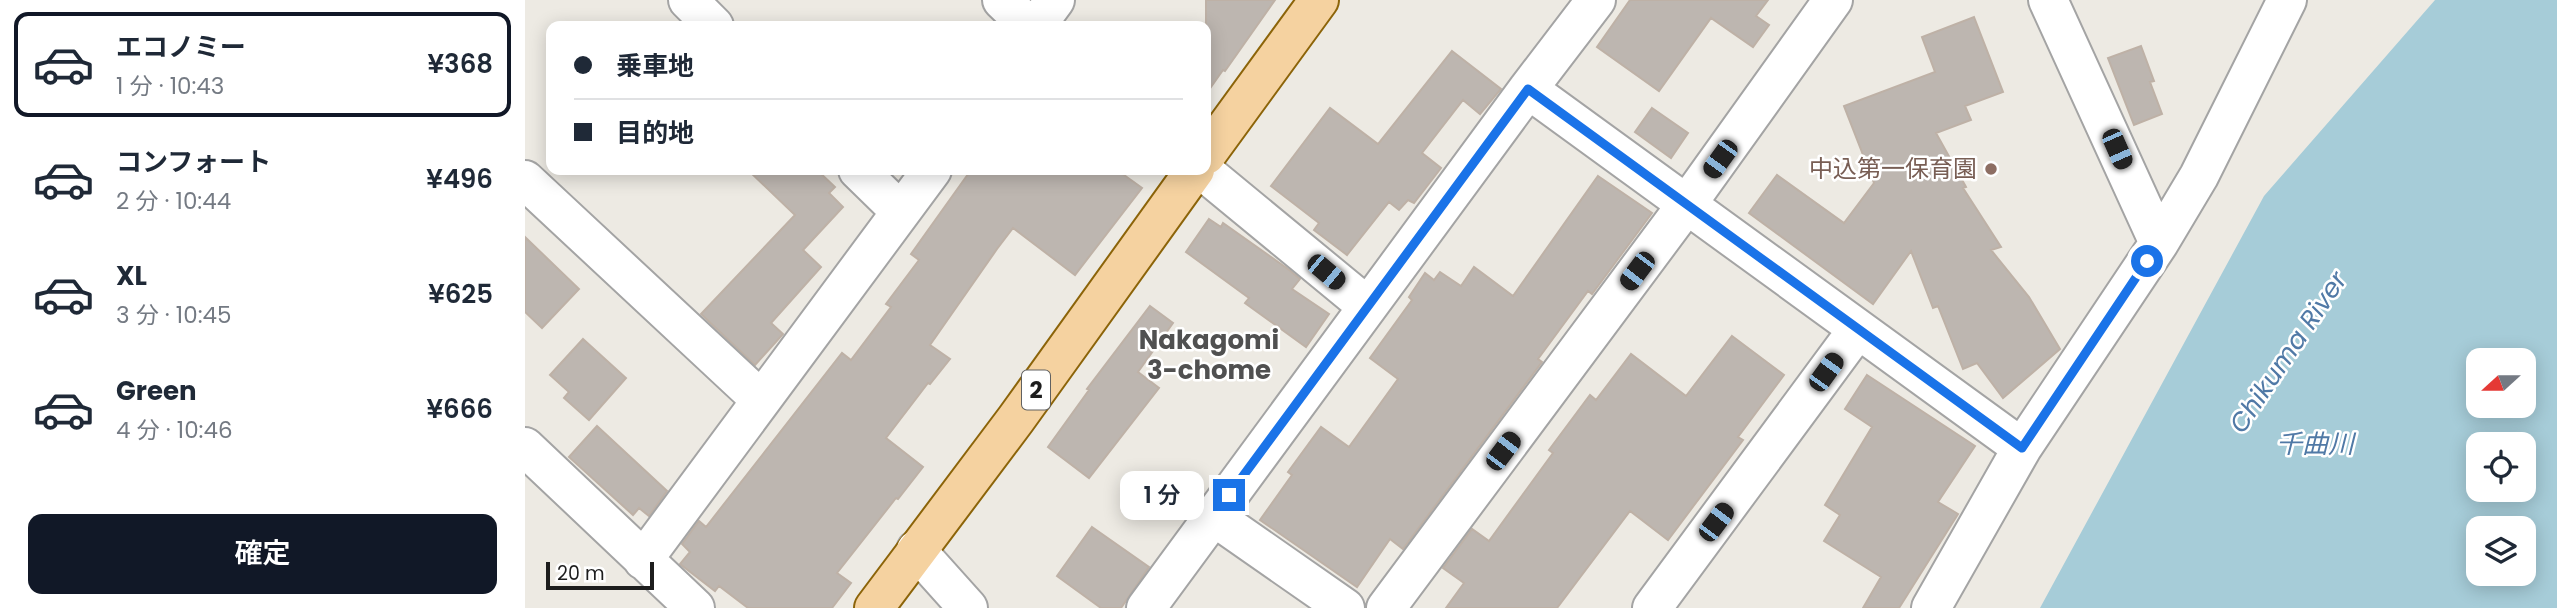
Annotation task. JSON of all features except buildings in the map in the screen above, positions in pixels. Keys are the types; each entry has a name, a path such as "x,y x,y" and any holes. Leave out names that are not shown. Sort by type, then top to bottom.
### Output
{"main road":[{"path":"1211,148 1319,0"},
{"name":"2","path":"874,608 1016,419 1191,175"}],"street":[{"path":"688,0 709,21"},
{"path":"1002,0 1024,21"},
{"path":"1039,21 1055,0"},
{"path":"1146,608 1596,0"},
{"path":"1386,608 1687,204 1833,0"},
{"path":"2048,0 2159,243"},
{"path":"1931,608 2022,448 2159,243 2199,176 2287,0"},
{"path":"1528,89 2022,448"},
{"path":"863,175 901,212"},
{"path":"643,560 928,175"},
{"path":"1208,175 1367,306"},
{"path":"525,182 761,400"},
{"path":"1652,608 1858,329"},
{"path":"525,447 695,608"},
{"path":"1213,516 1345,608"},
{"path":"916,550 968,608"}],"water":[{"name":"千曲川","path":"2435,0 2557,0 2557,608 2040,608 2264,196"}],"place":[{"name":"中込第一保育園","path":"1991,169"}],"district":[{"name":"Nakagomi 3-chome","path":"1209,355"}],"route":[{"path":"1229,495 1528,89 2022,448 2147,261"}],"water label":[{"name":"Chikuma River","path":"2288,352"}]}
